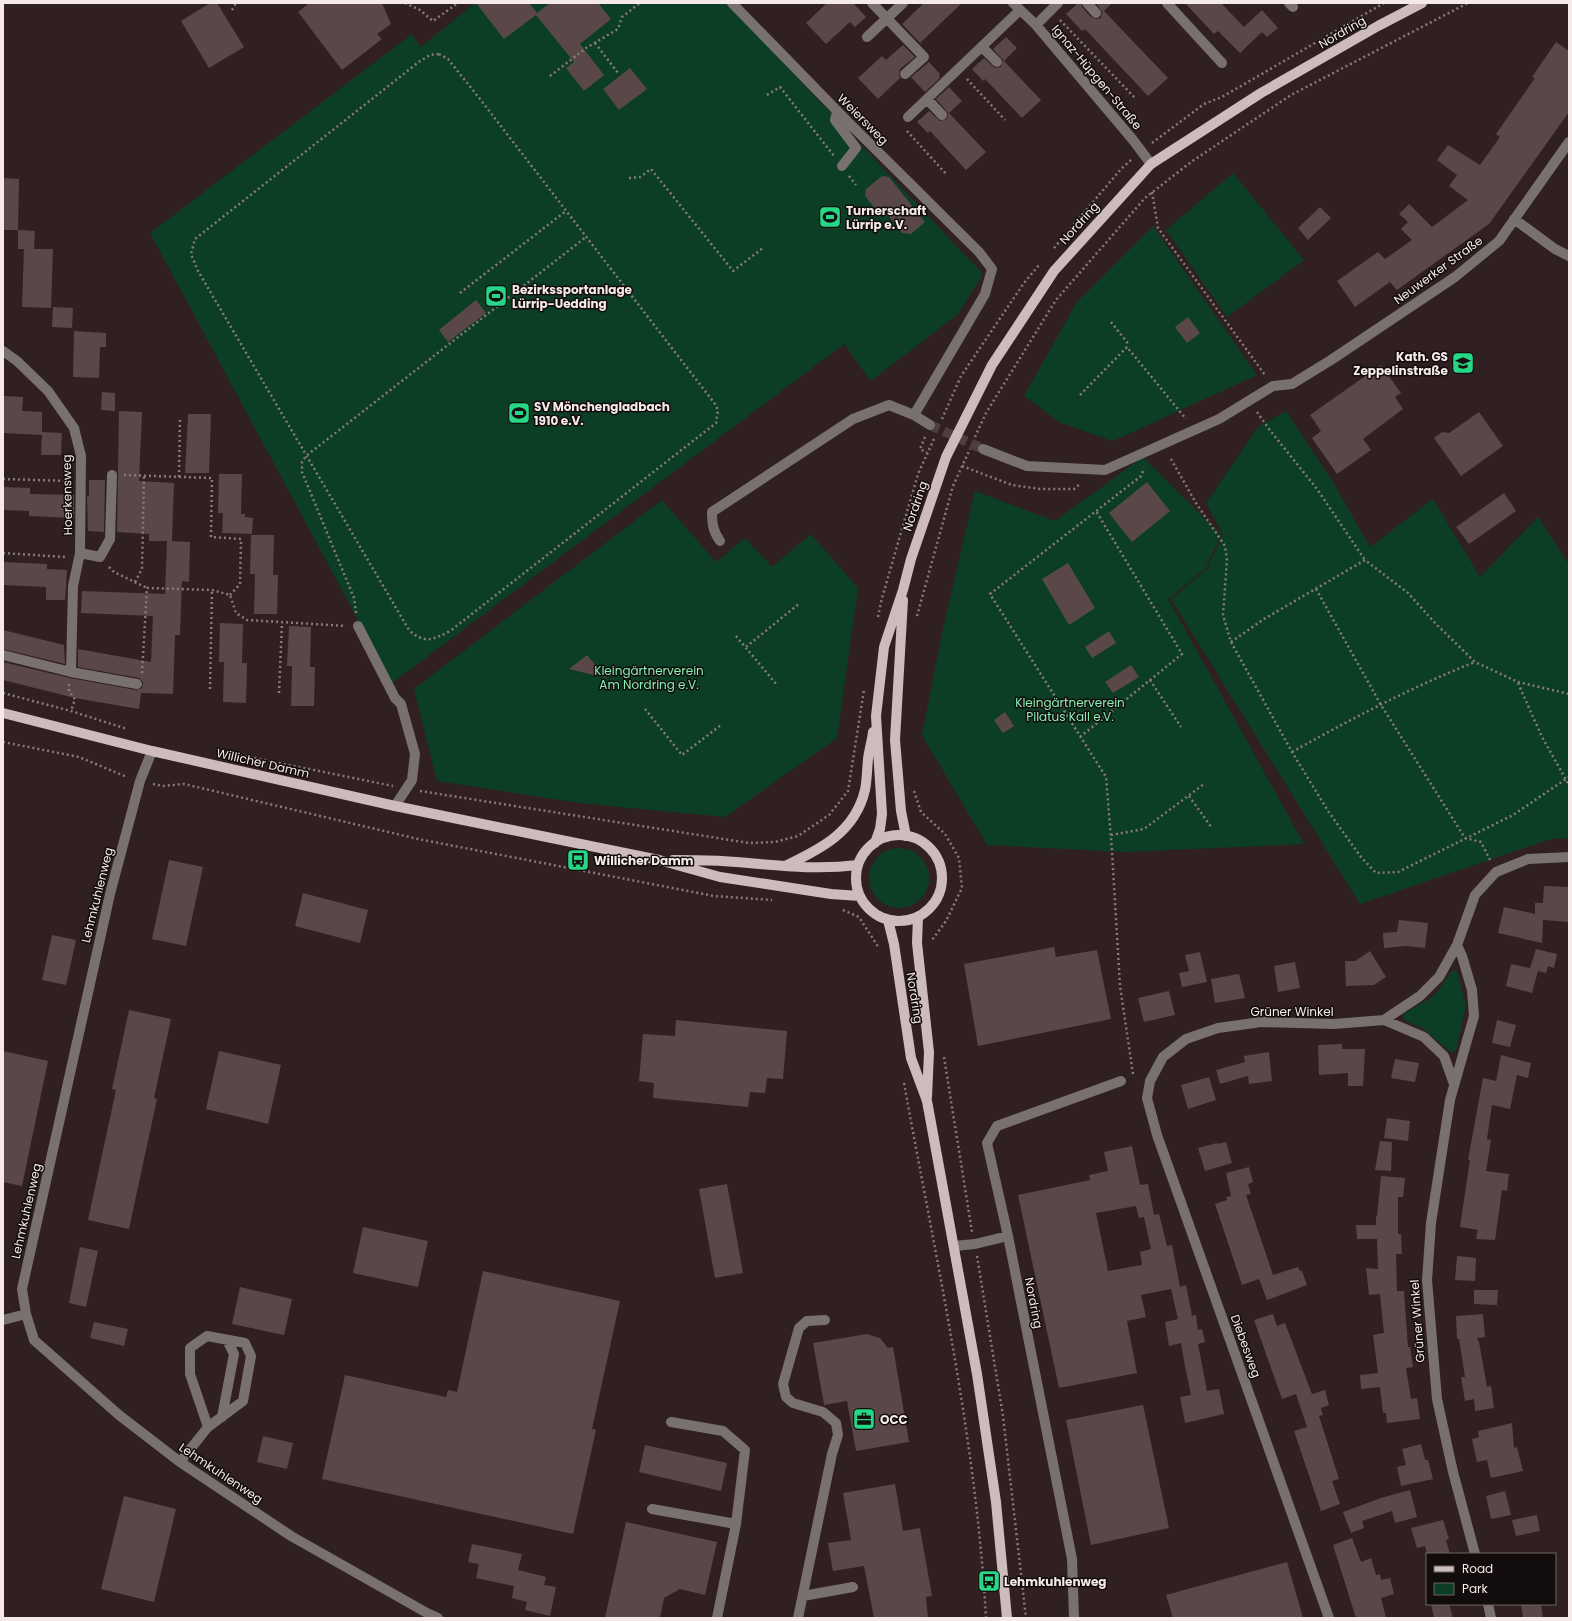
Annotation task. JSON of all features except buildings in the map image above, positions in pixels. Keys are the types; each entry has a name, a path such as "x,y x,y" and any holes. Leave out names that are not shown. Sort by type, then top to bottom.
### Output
{"main road":[{"name":"Nordring","path":"875,843 880,829 882,814 876,716 884,647 903,590 911,559 946,457 992,365 1054,271 1151,164 1261,93 1378,26 1422,3"},
{"name":"Nordring","path":"903,590 902,638 895,740 902,812 906,836"},
{"name":"Willicher Damm","path":"3,713 152,751 395,806 659,860 720,877 831,894 860,896"},
{"path":"784,867 834,839 845,829 853,817 864,791 868,757 876,716"},
{"path":"895,835 906,836 919,840 930,848 938,859 942,872 942,885 938,898 930,909 918,917 898,921 888,920 877,915 867,907 860,896 857,886 858,865 865,852 875,843 884,838 895,835"},
{"name":"Willicher Damm","path":"659,860 721,861 784,867 832,868 858,865"},
{"name":"Nordring","path":"918,917 917,943 929,1052 927,1101"},
{"name":"Nordring","path":"888,920 894,944 911,1058 927,1101 977,1374 996,1502 1007,1618"}],"street":[{"name":"Weiersweg","path":"732,3 837,112 979,252 992,269 985,294 914,415"},
{"path":"872,3 924,57 905,74"},
{"path":"867,37 903,3"},
{"path":"1087,3 1096,12"},
{"path":"1167,3 1222,63"},
{"name":"Ignaz-Hüpgen-Straße","path":"908,117 982,46 1017,6 1036,25 1133,140 1151,164"},
{"path":"1036,25 1054,7"},
{"path":"982,46 997,62"},
{"path":"927,99 942,115"},
{"path":"837,112 835,120 856,148 842,166"},
{"name":"Neuwerker Straße","path":"1273,386 1292,384 1331,360 1455,277 1499,241 1569,142"},
{"path":"1514,219 1556,249 1569,256"},
{"name":"Hoerkensweg","path":"3,351 17,361 48,391 74,428 81,456 80,556 73,586 71,672"},
{"path":"983,449 1027,466 1105,470 1219,419 1273,386"},
{"path":"720,541 714,532 712,525 712,512 853,419 889,405 914,415 930,425"},
{"path":"80,556 100,557 110,539 112,475"},
{"path":"358,626 394,698 400,704 415,754 412,780 395,806"},
{"path":"3,655 71,672 137,684"},
{"name":"Lehmkuhlenweg","path":"152,751 140,781 110,894 22,1288 26,1314 34,1340 111,1408 180,1462 291,1536 438,1618"},
{"name":"Grüner Winkel","path":"1384,1020 1420,996 1439,977 1457,945 1475,894 1496,872 1528,859 1569,857"},
{"name":"Grüner Winkel","path":"1457,945 1462,956 1472,990 1474,1016 1450,1100 1430,1223 1427,1280 1437,1399 1453,1472 1474,1553"},
{"name":"Grüner Winkel","path":"1150,1081 1163,1057 1186,1039 1218,1028 1261,1022 1334,1024 1384,1020 1424,1038 1429,1042 1444,1056 1454,1084"},
{"name":"Diebesweg","path":"1150,1081 1147,1098 1157,1134 1329,1618"},
{"name":"Nordring","path":"1074,1618 1072,1559 1008,1236 987,1143 997,1126 1121,1082"},
{"path":"954,1246 975,1244 1008,1236"},
{"path":"3,1320 26,1314"},
{"path":"798,1618 832,1454 838,1435 836,1423 823,1412 793,1403 786,1397 783,1384 799,1328 806,1321 825,1320"},
{"path":"180,1462 208,1427 243,1401 251,1356 245,1343 207,1336 190,1348 190,1374 208,1427"},
{"path":"222,1417 234,1354 227,1340"},
{"path":"671,1422 723,1431 745,1450 736,1524 717,1618"},
{"path":"652,1509 736,1524"},
{"path":"803,1596 853,1588"},
{"path":"1488,1605 1491,1618"}],"path":[{"path":"232,10 236,3"},
{"path":"405,3 420,10 433,21 458,3"},
{"path":"550,76 595,43 618,29 622,17 640,3"},
{"path":"1141,151 1204,104 1222,97 1384,3"},
{"path":"1191,162 1291,95 1468,3"},
{"path":"1054,7 1135,98"},
{"path":"595,43 618,73"},
{"path":"439,54 448,58 586,237 715,404 718,410 716,423 450,632 439,637 429,639 418,638 409,630 198,271 191,254 195,239 420,61 430,55 439,54"},
{"path":"958,69 1005,120"},
{"path":"767,95 780,87 856,185"},
{"path":"908,117 904,129 946,175"},
{"path":"629,178 640,177 651,169 733,271 763,248"},
{"path":"1152,192 1158,228 1273,386"},
{"path":"460,293 566,211"},
{"path":"230,595 236,613 247,620 358,626 354,598 302,472 302,462 306,456 586,237"},
{"path":"1111,322 1127,342 1127,347 1195,430"},
{"path":"1080,395 1127,347"},
{"path":"1250,400 1269,429 1317,489 1365,560 1408,593 1436,624 1475,662 1518,682 1569,694"},
{"path":"179,477 180,417"},
{"path":"927,453 920,449 930,425"},
{"path":"1134,1078 1120,986 1117,923 1106,777 990,594 1140,476 1153,449"},
{"path":"1171,459 1196,503 1225,546 1227,560 1223,615 1231,642 1292,752 1328,811 1361,857 1376,873 1398,872 1513,815 1569,777"},
{"path":"962,466 1012,485 1040,489 1074,489 1091,470"},
{"path":"112,475 212,478 210,537 241,539 240,584 230,595"},
{"path":"135,582 142,569 144,476"},
{"path":"3,479 81,482"},
{"path":"1080,737 1182,654 1096,511"},
{"path":"3,553 80,556"},
{"path":"100,557 114,572 146,588 212,590 230,595"},
{"path":"1231,642 1264,619 1365,560"},
{"path":"137,684 142,676 146,588"},
{"path":"1316,589 1381,705 1465,838 1481,842 1496,872"},
{"path":"210,689 212,590"},
{"path":"746,647 800,603"},
{"path":"279,693 282,623"},
{"path":"736,636 777,685"},
{"path":"1292,752 1381,705 1448,672 1475,662"},
{"path":"71,672 69,691 75,699 71,711"},
{"path":"1150,680 1181,727"},
{"path":"1518,682 1542,737 1569,785"},
{"path":"645,709 682,755 721,725"},
{"path":"3,742 79,757 117,774 140,781 163,786 184,784 418,839 714,896 776,901"},
{"path":"1111,836 1144,830 1204,784"},
{"path":"1189,796 1212,828"},
{"path":"921,812 945,834 959,858 962,888 946,921 930,943"},
{"path":"838,908 859,917 879,946 880,954"},
{"path":"943,1054 1003,1416 1026,1618"},
{"path":"903,1077 926,1199 959,1391 982,1555 986,1618"}],"green space":[{"name":"Bezirkssportanlage Lürrip-Uedding","path":"475,3 727,3 983,274 958,314 876,377 870,380 844,344 392,683 150,233 412,34 421,47"},
{"path":"1233,173 1304,260 1227,317 1166,230"},
{"path":"1153,226 1257,375 1113,441 1061,423 1024,396 1077,302"},
{"path":"1286,411 1333,482 1370,547 1433,499 1480,577 1538,517 1569,565 1569,838 1551,839 1360,904 1171,599 1207,569 1223,535 1206,503 1258,427"},
{"name":"Kleingärtnerverein Pilatus Kall e.V.","path":"1143,457 1221,535 1206,568 1168,599 1304,844 1124,852 987,845 922,735 942,633 975,491 1055,521"},
{"name":"Kleingärtnerverein Am Nordring e.V.","path":"662,500 716,562 745,538 772,567 811,534 858,588 837,738 725,817 579,803 437,781 414,689"},
{"path":"899,848 915,853 920,857 924,862 929,878 924,894 920,899 915,903 899,908 883,903 878,899 874,894 869,878 874,862 878,857 883,853"},
{"path":"1452,971 1457,971 1466,1006 1456,1050 1452,1053 1423,1029 1404,1020 1403,1014 1434,996"}],"tunnel":[{"path":"930,425 983,449"}],"place":[{"name":"Turnerschaft Lürrip e.V.","path":"830,217"},
{"name":"Bezirkssportanlage Lürrip-Uedding","path":"496,296"},
{"name":"Kath. GS Zeppelinstraße","path":"1463,363"},
{"name":"SV Mönchengladbach 1910 e.V.","path":"519,413"},
{"name":"Willicher Damm","path":"578,860"},
{"name":"OCC","path":"864,1419"},
{"name":"Lehmkuhlenweg","path":"989,1581"}]}
